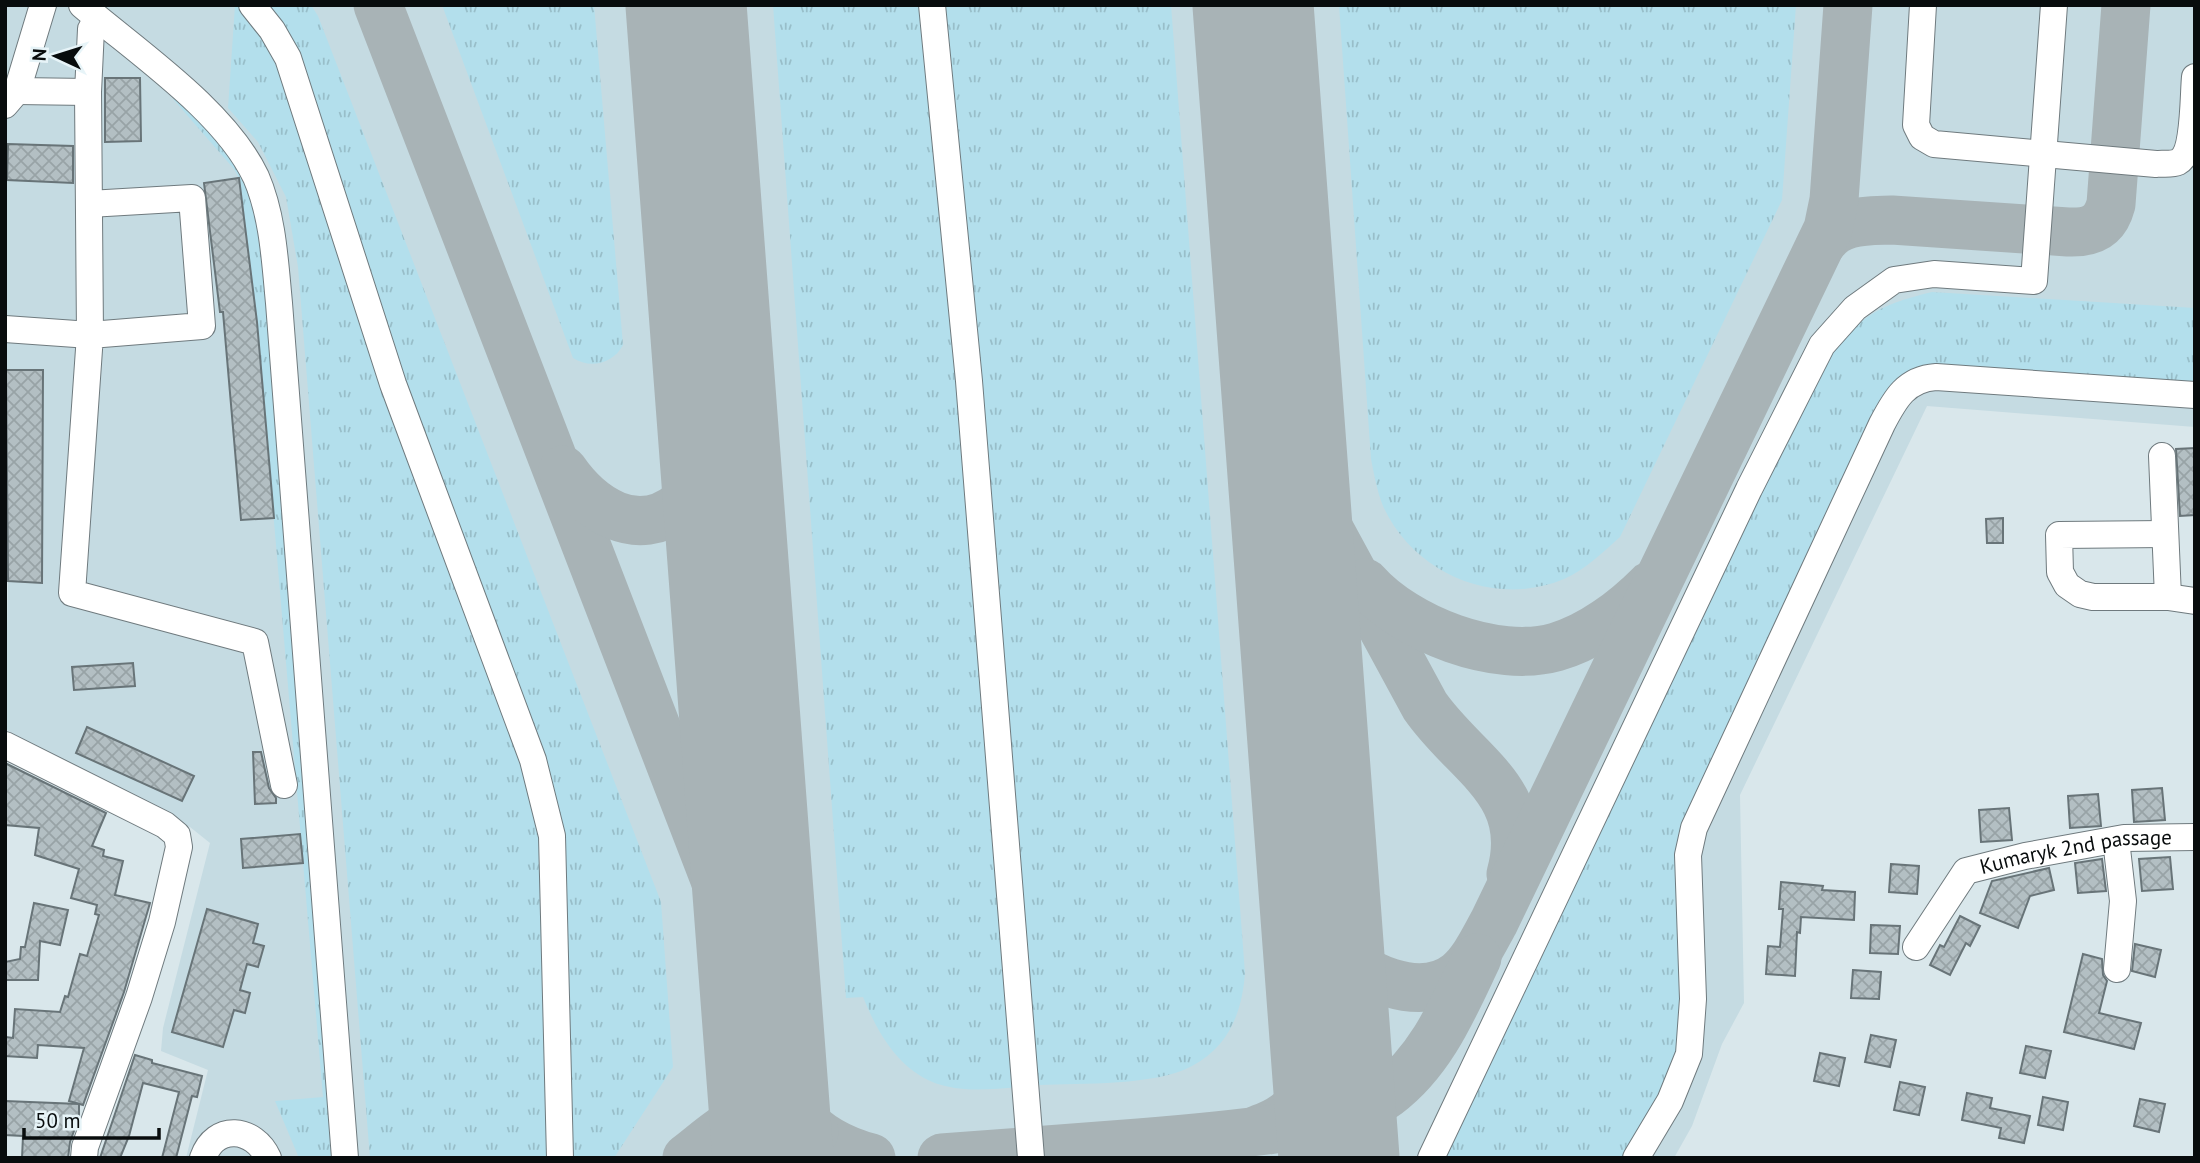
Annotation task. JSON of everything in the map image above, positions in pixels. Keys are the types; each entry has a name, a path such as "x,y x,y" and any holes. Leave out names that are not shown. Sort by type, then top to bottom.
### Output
{"street":[{"path":"43,5 11,98 88,92"},
{"path":"252,5 272,30 288,58 393,384 533,760 552,836 559,1158"},
{"path":"932,5 970,394 1026,1067 1031,1158"},
{"path":"1923,5 1916,114 1916,125 1922,137 1937,145 2156,164 2195,176"},
{"path":"1431,1158 1749,489 1822,345 1855,308 1894,280 1934,274 2034,281 2054,5"},
{"path":"98,10 91,29 88,92 90,335 72,593 256,642 284,785"},
{"path":"98,10 220,127 250,166 267,210 279,303 345,1158"},
{"path":"98,10 124,27 209,102 252,151 265,173 276,207 284,252 294,345 355,1158"},
{"path":"2156,164 2178,161 2188,150 2195,77"},
{"path":"5,329 90,335 202,326 192,198 89,204"},
{"path":"1636,1158 1674,1094 1691,1046 1693,999 1688,855 1694,828 1876,436 1898,397 1912,382 1936,377 2195,395"},
{"path":"1649,1158 1687,1088 1700,1044 1702,998 1697,860 1703,831 1891,428 1905,404 1921,389 1942,385 2195,403"},
{"path":"2162,456 2168,597"},
{"path":"2165,534 2059,535 2060,572 2067,585 2080,594 2093,597 2168,597 2195,601"},
{"path":"5,745 164,825 177,835 179,847 162,922 139,997 85,1147 84,1158"},
{"name":"Kumaryk 2nd passage","path":"1916,947 1966,872 2025,856 2116,840 2195,837"},
{"path":"2116,840 2123,901 2117,969"},
{"path":"204,1158 212,1143 226,1134 233,1133 251,1137 259,1143 268,1158"}],"shaded area":[{"path":"5,5 2195,5 2195,427 1927,406 1740,795 1744,1003 1722,1044 1692,1126 1674,1158 186,1158 208,1070 161,1051 163,1028 210,843 190,827 60,765 5,728 8,581"}],"green space":[{"path":"235,5 311,5 318,16 661,902 673,1067 614,1158 370,1158 298,267 286,197 258,142 228,108"},
{"path":"442,5 594,5 623,345 613,357 601,363 587,363 573,358"},
{"path":"773,5 1171,5 1245,973 1237,1015 1224,1038 1205,1058 1177,1072 1118,1082 982,1090 945,1086 916,1073 896,1055 874,1021 863,997 846,998"},
{"path":"1339,5 1796,5 1782,200 1620,537 1586,566 1564,579 1538,587 1511,589 1485,587 1459,579 1436,567 1415,550 1397,530 1383,506 1371,459"},
{"path":"173,99 191,105 235,156 261,210 338,1158 299,1158 275,1101 323,1097 257,322 239,178"},
{"path":"1932,292 2195,308 2195,387 1919,370 1694,812 1687,1017 1673,1071 1624,1158 1443,1158 1823,364 1847,335 1870,316 1896,303"}],"building":[{"path":"105,78 140,78 141,141 105,142"},
{"path":"8,144 73,146 73,183 7,180"},
{"path":"239,178 257,322 274,518 241,520 223,312 220,312 204,183"},
{"path":"6,370 43,370 42,583 8,581"},
{"path":"2195,448 2195,515 2180,516 2176,449"},
{"path":"2003,518 2003,543 1987,543 1986,519"},
{"path":"133,663 135,686 74,690 72,667"},
{"path":"87,727 194,776 182,801 76,753"},
{"path":"253,752 261,752 269,788 276,798 276,803 255,804"},
{"path":"5,763 106,813 92,846 104,850 103,856 123,861 115,895 150,903 124,992 83,1105 69,1101 84,1048 38,1045 37,1058 5,1056 5,1037 13,1038 15,1009 60,1012 65,996 68,997 80,954 87,956 99,915 95,914 97,905 71,898 79,869 35,855 39,828 5,825"},
{"path":"2162,788 2165,820 2134,822 2132,790"},
{"path":"2098,794 2101,826 2070,828 2068,796"},
{"path":"2009,808 2012,840 1981,842 1979,810"},
{"path":"300,834 303,863 243,868 241,839"},
{"path":"2170,857 2173,889 2142,891 2139,859"},
{"path":"2102,859 2106,891 2078,893 2075,863"},
{"path":"1891,864 1919,866 1917,894 1889,892"},
{"path":"2049,868 2054,890 2030,896 2018,928 1980,913 1992,881"},
{"path":"1781,882 1823,886 1822,890 1855,892 1854,920 1801,917 1800,933 1797,932 1795,976 1766,974 1768,946 1780,947 1783,909 1779,909"},
{"path":"34,903 68,910 60,945 40,941 38,980 5,980 5,962 20,959 21,947 25,947"},
{"path":"207,909 258,924 253,943 264,946 258,967 247,964 240,990 250,993 245,1013 234,1010 223,1047 172,1032"},
{"path":"1960,916 1980,926 1970,946 1966,943 1950,975 1930,965 1940,945 1944,947"},
{"path":"1871,925 1900,926 1898,954 1870,953"},
{"path":"2135,944 2161,950 2155,977 2132,971"},
{"path":"2083,954 2102,959 2103,975 2107,981 2099,1013 2141,1023 2134,1049 2064,1032"},
{"path":"1853,970 1881,972 1879,999 1851,998"},
{"path":"1871,1035 1896,1040 1890,1067 1865,1062"},
{"path":"2026,1046 2051,1051 2045,1078 2020,1073"},
{"path":"1820,1053 1845,1058 1839,1086 1814,1081"},
{"path":"135,1055 152,1060 152,1063 202,1076 197,1097 192,1096 176,1158 162,1158 179,1092 143,1083 129,1136 120,1158 100,1158"},
{"path":"1900,1082 1925,1087 1919,1115 1894,1110"},
{"path":"1967,1093 1992,1098 1990,1108 2030,1116 2024,1143 1999,1138 2001,1128 1962,1120"},
{"path":"2043,1097 2068,1102 2063,1130 2038,1125"},
{"path":"2140,1099 2165,1104 2159,1132 2134,1126"},
{"path":"5,1101 79,1104 79,1117 70,1142 68,1158 22,1158 23,1136 5,1135"}],"taxiway":[{"path":"378,5 761,999"},
{"path":"1319,892 1328,931 1344,956 1358,967 1391,983 1409,987 1443,983 1464,970 1478,950 1494,922 1828,229 1834,200 1848,5"},
{"path":"1822,243 1844,225 1872,221 1892,220 2068,232 2096,227 2105,218 2111,204 2126,5"},
{"path":"563,470 587,497 616,516 631,520 648,520 664,515 690,497 708,473 715,445 716,408"},
{"path":"1286,450 1425,706 1492,781 1505,800 1513,821 1516,845 1511,874"},
{"path":"1365,583 1383,600 1428,628 1453,639 1507,651 1532,651 1569,643 1618,614 1650,586"},
{"path":"942,1158 1228,1135 1310,1124 1350,1114 1387,1094 1417,1065 1440,1032 1477,958"},
{"path":"1259,1129 1278,1121 1293,1110 1314,1082 1325,1047 1328,1010"},
{"path":"764,1038 778,1081 799,1115 828,1141 871,1158"},
{"path":"687,1158 728,1127 751,1115 774,1113 814,1132"}],"runway":[{"path":"686,5 773,1158"},
{"path":"1253,5 1339,1158"}]}
